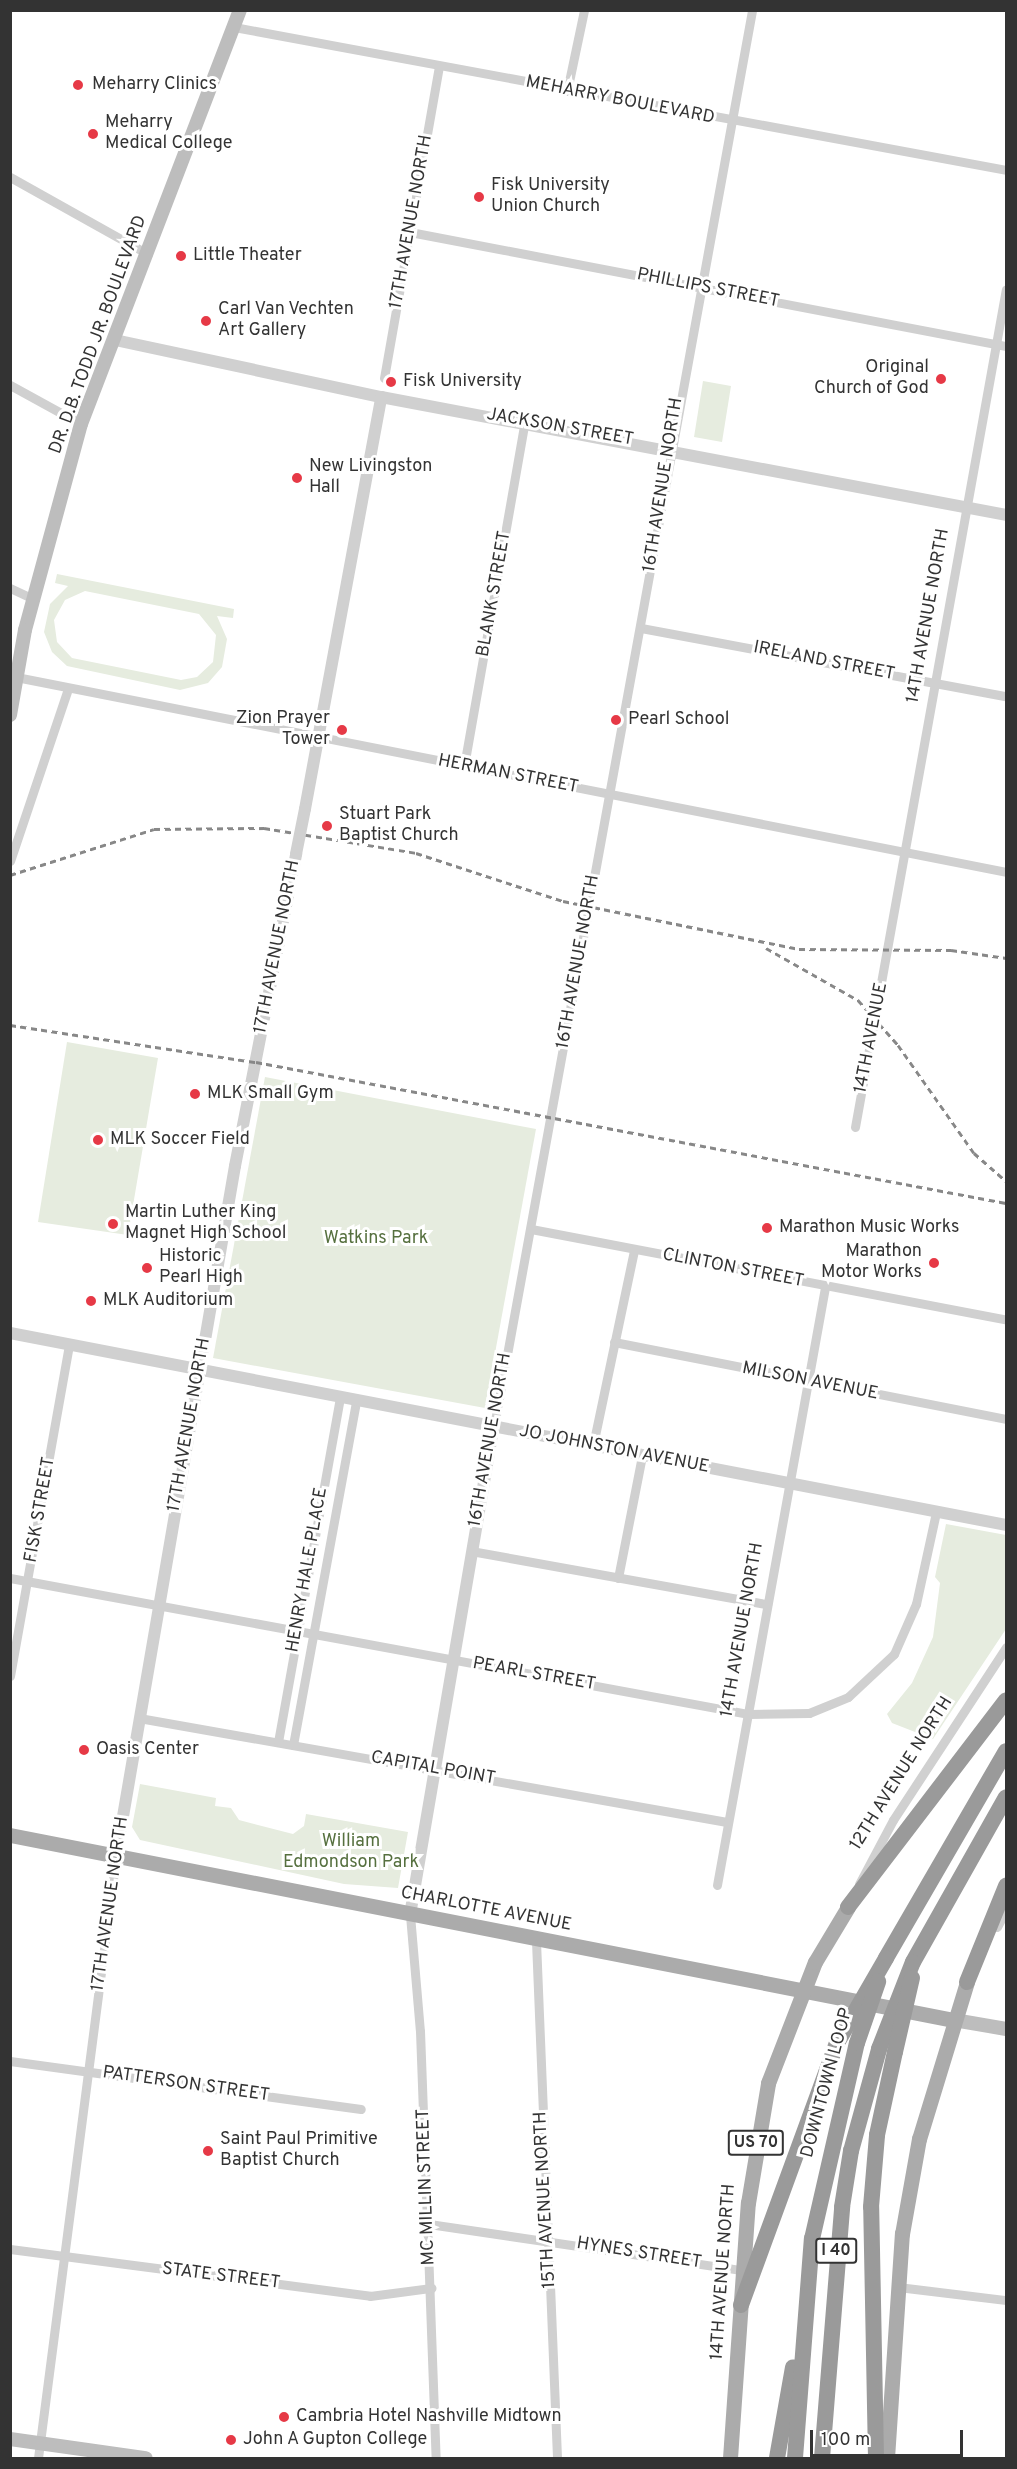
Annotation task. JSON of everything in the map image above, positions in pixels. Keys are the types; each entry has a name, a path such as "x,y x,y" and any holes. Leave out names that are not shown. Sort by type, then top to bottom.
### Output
{"highway":[{"path":"848,1907 1006,1700"},
{"name":"DOWNTOWN LOOP","path":"795,2458 804,2332 821,2185 857,2043 886,1958 1006,1751"},
{"path":"876,2458 871,2207 887,2050 911,1996 913,1962 1006,1797"},
{"path":"967,1982 1006,1886"},
{"path":"741,2305 837,2043 886,1958"},
{"name":"I 40","path":"822,2458 829,2350 851,2151 887,2050"},
{"path":"777,2458 804,2332"},
{"path":"829,2350 833,2458"}],"main road":[{"name":"DR. D.B. TODD JR. BOULEVARD","path":"10,715 31,598 81,424 240,10"},
{"name":"CHARLOTTE AVENUE","path":"10,1835 536,1941 804,1989 954,2020"},
{"name":"12TH AVENUE NORTH","path":"804,1989 848,1907"},
{"path":"887,2458 898,2287 919,2139 967,1982"},
{"name":"14TH AVENUE NORTH","path":"730,2458 742,2270 752,2173 768,2083 804,1989"},
{"path":"954,2020 1006,2028"},
{"path":"10,2439 146,2458"}],"street":[{"path":"567,91 584,10"},
{"name":"16TH AVENUE NORTH","path":"410,1915 431,1769 531,1229 607,794 641,628 699,288 752,10"},
{"name":"MEHARRY BOULEVARD","path":"234,27 731,123 809,131 1006,170"},
{"name":"17TH AVENUE NORTH","path":"384,378 440,66"},
{"path":"10,177 148,254"},
{"name":"PHILLIPS STREET","path":"411,232 1002,345"},
{"name":"14TH AVENUE NORTH","path":"891,950 968,507 1002,345 1006,289"},
{"name":"JACKSON STREET","path":"115,340 381,397 671,449 1006,515"},
{"path":"10,385 81,424"},
{"name":"17TH AVENUE NORTH","path":"38,2458 116,1857 139,1718 199,1370 381,397"},
{"name":"BLANK STREET","path":"464,766 525,422"},
{"path":"10,588 31,598"},
{"name":"IRELAND STREET","path":"641,628 1006,696"},
{"name":"HERMAN STREET","path":"10,676 317,739 1006,872"},
{"path":"10,861 68,689"},
{"name":"14TH AVENUE","path":"855,1126 891,950"},
{"name":"CLINTON STREET","path":"531,1229 1006,1320"},
{"path":"593,1445 634,1250"},
{"path":"807,1383 825,1287"},
{"name":"JO JOHNSTON AVENUE","path":"10,1333 1006,1525"},
{"name":"MILSON AVENUE","path":"614,1342 807,1383 1006,1419"},
{"name":"FISK STREET","path":"10,1676 69,1344"},
{"name":"14TH AVENUE NORTH","path":"717,1885 807,1383"},
{"name":"HENRY HALE PLACE","path":"278,1742 340,1397"},
{"name":"HENRY HALE PLACE","path":"293,1745 356,1401"},
{"path":"618,1578 642,1456"},
{"name":"PEARL STREET","path":"10,1578 748,1714 809,1713 848,1697 880,1673 912,1617 936,1512"},
{"path":"471,1551 767,1604"},
{"name":"12TH AVENUE NORTH","path":"848,1907 893,1820 1006,1647"},
{"name":"CAPITAL POINT","path":"139,1718 727,1822"},
{"path":"967,1982 1006,1910"},
{"name":"MC MILLIN STREET","path":"410,1915 429,2224 436,2458"},
{"name":"15TH AVENUE NORTH","path":"536,1941 557,2458"},
{"name":"PATTERSON STREET","path":"10,2061 361,2109"},
{"name":"HYNES STREET","path":"429,2224 548,2239 742,2270"},
{"name":"STATE STREET","path":"10,2249 370,2296 431,2288"},
{"path":"898,2287 1006,2300"}],"green space":[{"path":"703,381 731,386 722,442 694,437"},
{"path":"57,574 234,609 233,618 217,616 227,639 222,667 208,683 180,690 67,666 52,652 44,632 50,604 68,586 55,583","holes":["85,591 199,614 216,635 213,662 197,677 181,680 72,658 57,642 54,620 65,600"]},
{"name":"MLK Soccer Field","path":"67,1042 158,1058 128,1235 38,1222"},
{"name":"Watkins Park","path":"265,1077 536,1129 485,1408 213,1358"},
{"path":"946,1524 1006,1535 1006,1629 933,1739 892,1723 887,1714 912,1683 933,1637 940,1583 935,1577"},
{"name":"William Edmondson Park","path":"140,1784 216,1798 215,1806 231,1808 239,1820 293,1834 304,1826 306,1814 408,1832 398,1888 344,1884 140,1840 132,1827"}],"railway":[{"path":"10,875 154,829 264,828 416,853 563,901 799,949 951,950 1006,958"},
{"path":"766,948 858,1000 898,1045 974,1153 1006,1181"},
{"path":"10,1025 256,1062 1006,1203"}],"place":[{"name":"Meharry Clinics","path":"78,85"},
{"name":"Meharry Medical College","path":"93,134"},
{"name":"Fisk University Union Church","path":"479,197"},
{"name":"Little Theater","path":"181,256"},
{"name":"Carl Van Vechten Art Gallery","path":"206,321"},
{"name":"Original Church of God","path":"941,379"},
{"name":"Fisk University","path":"391,382"},
{"name":"New Livingston Hall","path":"297,478"},
{"name":"Pearl School","path":"616,720"},
{"name":"Zion Prayer Tower","path":"342,730"},
{"name":"Stuart Park Baptist Church","path":"327,826"},
{"name":"MLK Small Gym","path":"195,1094"},
{"name":"MLK Soccer Field","path":"98,1140"},
{"name":"Martin Luther King Magnet High School","path":"113,1224"},
{"name":"Marathon Music Works","path":"767,1228"},
{"name":"Marathon Motor Works","path":"934,1263"},
{"name":"Historic Pearl High","path":"147,1268"},
{"name":"MLK Auditorium","path":"91,1301"},
{"name":"Oasis Center","path":"84,1750"},
{"name":"Saint Paul Primitive Baptist Church","path":"208,2151"},
{"name":"Cambria Hotel Nashville Midtown","path":"284,2417"},
{"name":"John A Gupton College","path":"231,2440"}]}
